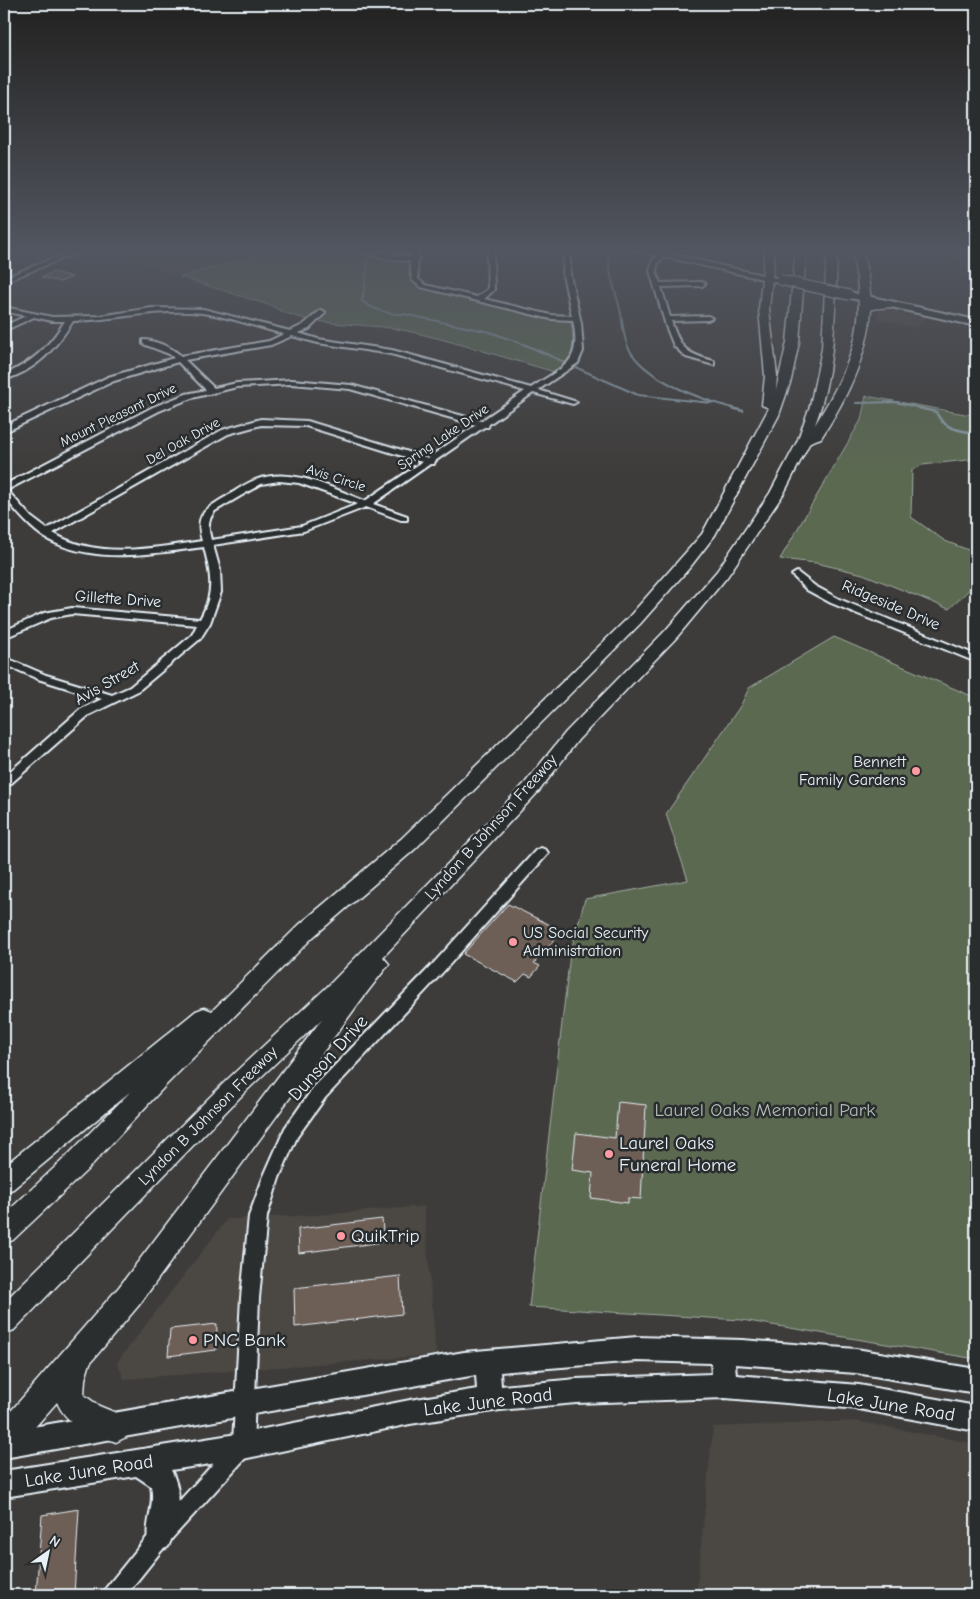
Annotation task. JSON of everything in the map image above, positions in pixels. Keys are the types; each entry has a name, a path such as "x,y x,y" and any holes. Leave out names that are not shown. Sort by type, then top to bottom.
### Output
{"highway":[{"path":"745,469 766,414 771,387 765,324"},
{"path":"4,1180 306,931 408,844 634,621 708,535 745,469 773,415 785,380 793,342 795,324"},
{"name":"Lyndon B Johnson Freeway","path":"4,1321 236,1085 335,993 482,841 532,787 572,736 671,634 722,574 762,519 802,442 816,406 825,368 829,324"},
{"path":"802,442 816,435 847,378 863,338 864,324"},
{"path":"4,1441 129,1296 174,1238 353,994 482,841"},
{"path":"4,1232 77,1162 158,1078 306,931"},
{"path":"81,1353 68,1382 70,1402 82,1415 116,1427"}],"main road":[{"path":"4,1445 116,1427 245,1401 487,1362 558,1354 637,1349 722,1351 856,1361 976,1381"},
{"path":"722,1351 725,1386"},
{"path":"487,1362 490,1399"},
{"name":"Lake June Road","path":"4,1484 243,1446 344,1424 490,1399 576,1391 725,1386 858,1397 976,1419"},
{"path":"139,1464 159,1475 166,1491 165,1508 159,1538"}],"street":[{"path":"4,378 28,367 47,354 67,324"},
{"path":"254,324 318,341 392,352 573,402"},
{"path":"4,429 111,379 179,359 271,343 309,324"},
{"name":"Spring Lake Drive","path":"4,492 28,519 46,533 59,541 100,552 151,551 304,528 344,514 368,503 566,369 575,361 579,351 577,324"},
{"path":"670,324 680,350 689,356 710,363"},
{"path":"146,342 164,348 179,359 211,390"},
{"name":"Mount Pleasant Drive","path":"4,488 156,409 189,396 211,390 265,382 315,382 351,387 485,425"},
{"name":"Del Oak Drive","path":"46,533 225,432 261,422 307,424 431,462"},
{"name":"Avis Circle","path":"207,544 203,527 205,517 212,509 258,482 279,478 300,480 368,503 404,518"},
{"name":"Avis Street","path":"4,783 85,712 146,682 196,637 205,623 216,592 215,570 207,544"},
{"name":"Ridgeside Drive","path":"797,575 811,588 835,601 976,658"},
{"name":"Gillette Drive","path":"4,636 48,614 72,611 205,623"},
{"path":"4,660 42,676 113,699"},
{"path":"4,766 18,770"},
{"name":"Dunson Drive","path":"243,1446 250,1298 258,1216 271,1178 291,1133 319,1093 433,974 541,852"},
{"path":"113,1595 159,1538 243,1446"}],"shaded area":[{"path":"898,324 921,324 917,328"},
{"path":"424,1206 436,1355 124,1379 117,1362 227,1219 316,1215"},
{"path":"856,1421 976,1444 976,1595 696,1595 713,1427"}],"green space":[{"path":"342,324 571,324 573,343 567,362 555,372 422,334"},
{"path":"866,396 976,416 976,459 922,465 912,470 911,517 945,541 976,553 976,583 949,609 863,574 816,563 780,559 861,420"},
{"name":"Laurel Oaks Memorial Park","path":"834,637 976,698 976,1359 742,1320 529,1307 570,954 585,899 688,880 666,814 741,705 749,688"}],"building":[{"name":"US Social Security Administration","path":"508,904 562,931 534,963 540,966 531,977 525,974 517,982 463,954"},
{"name":"Laurel Oaks Funeral Home","path":"618,1102 646,1105 641,1199 628,1198 628,1203 591,1198 593,1173 572,1170 576,1133 615,1138"},
{"name":"QuikTrip","path":"382,1219 384,1242 299,1253 298,1229"},
{"name":"QuikTrip","path":"400,1276 402,1314 295,1327 294,1288"},
{"name":"PNC Bank","path":"217,1324 216,1350 168,1356 170,1329"},
{"path":"79,1509 74,1595 36,1595 42,1515"}],"waterway":[{"path":"449,324 490,332 528,346 638,395 711,403"},
{"path":"623,324 628,347 636,359 647,369 676,387 707,400 736,409"},
{"path":"856,403 896,402 924,409"},
{"path":"732,408 743,411"},
{"path":"919,408 936,412 939,418 948,426 976,433"}],"place":[{"name":"Bennett Family Gardens","path":"916,771"},
{"name":"US Social Security Administration","path":"513,942"},
{"name":"Laurel Oaks Funeral Home","path":"609,1154"},
{"name":"QuikTrip","path":"341,1236"},
{"name":"PNC Bank","path":"193,1340"}]}
